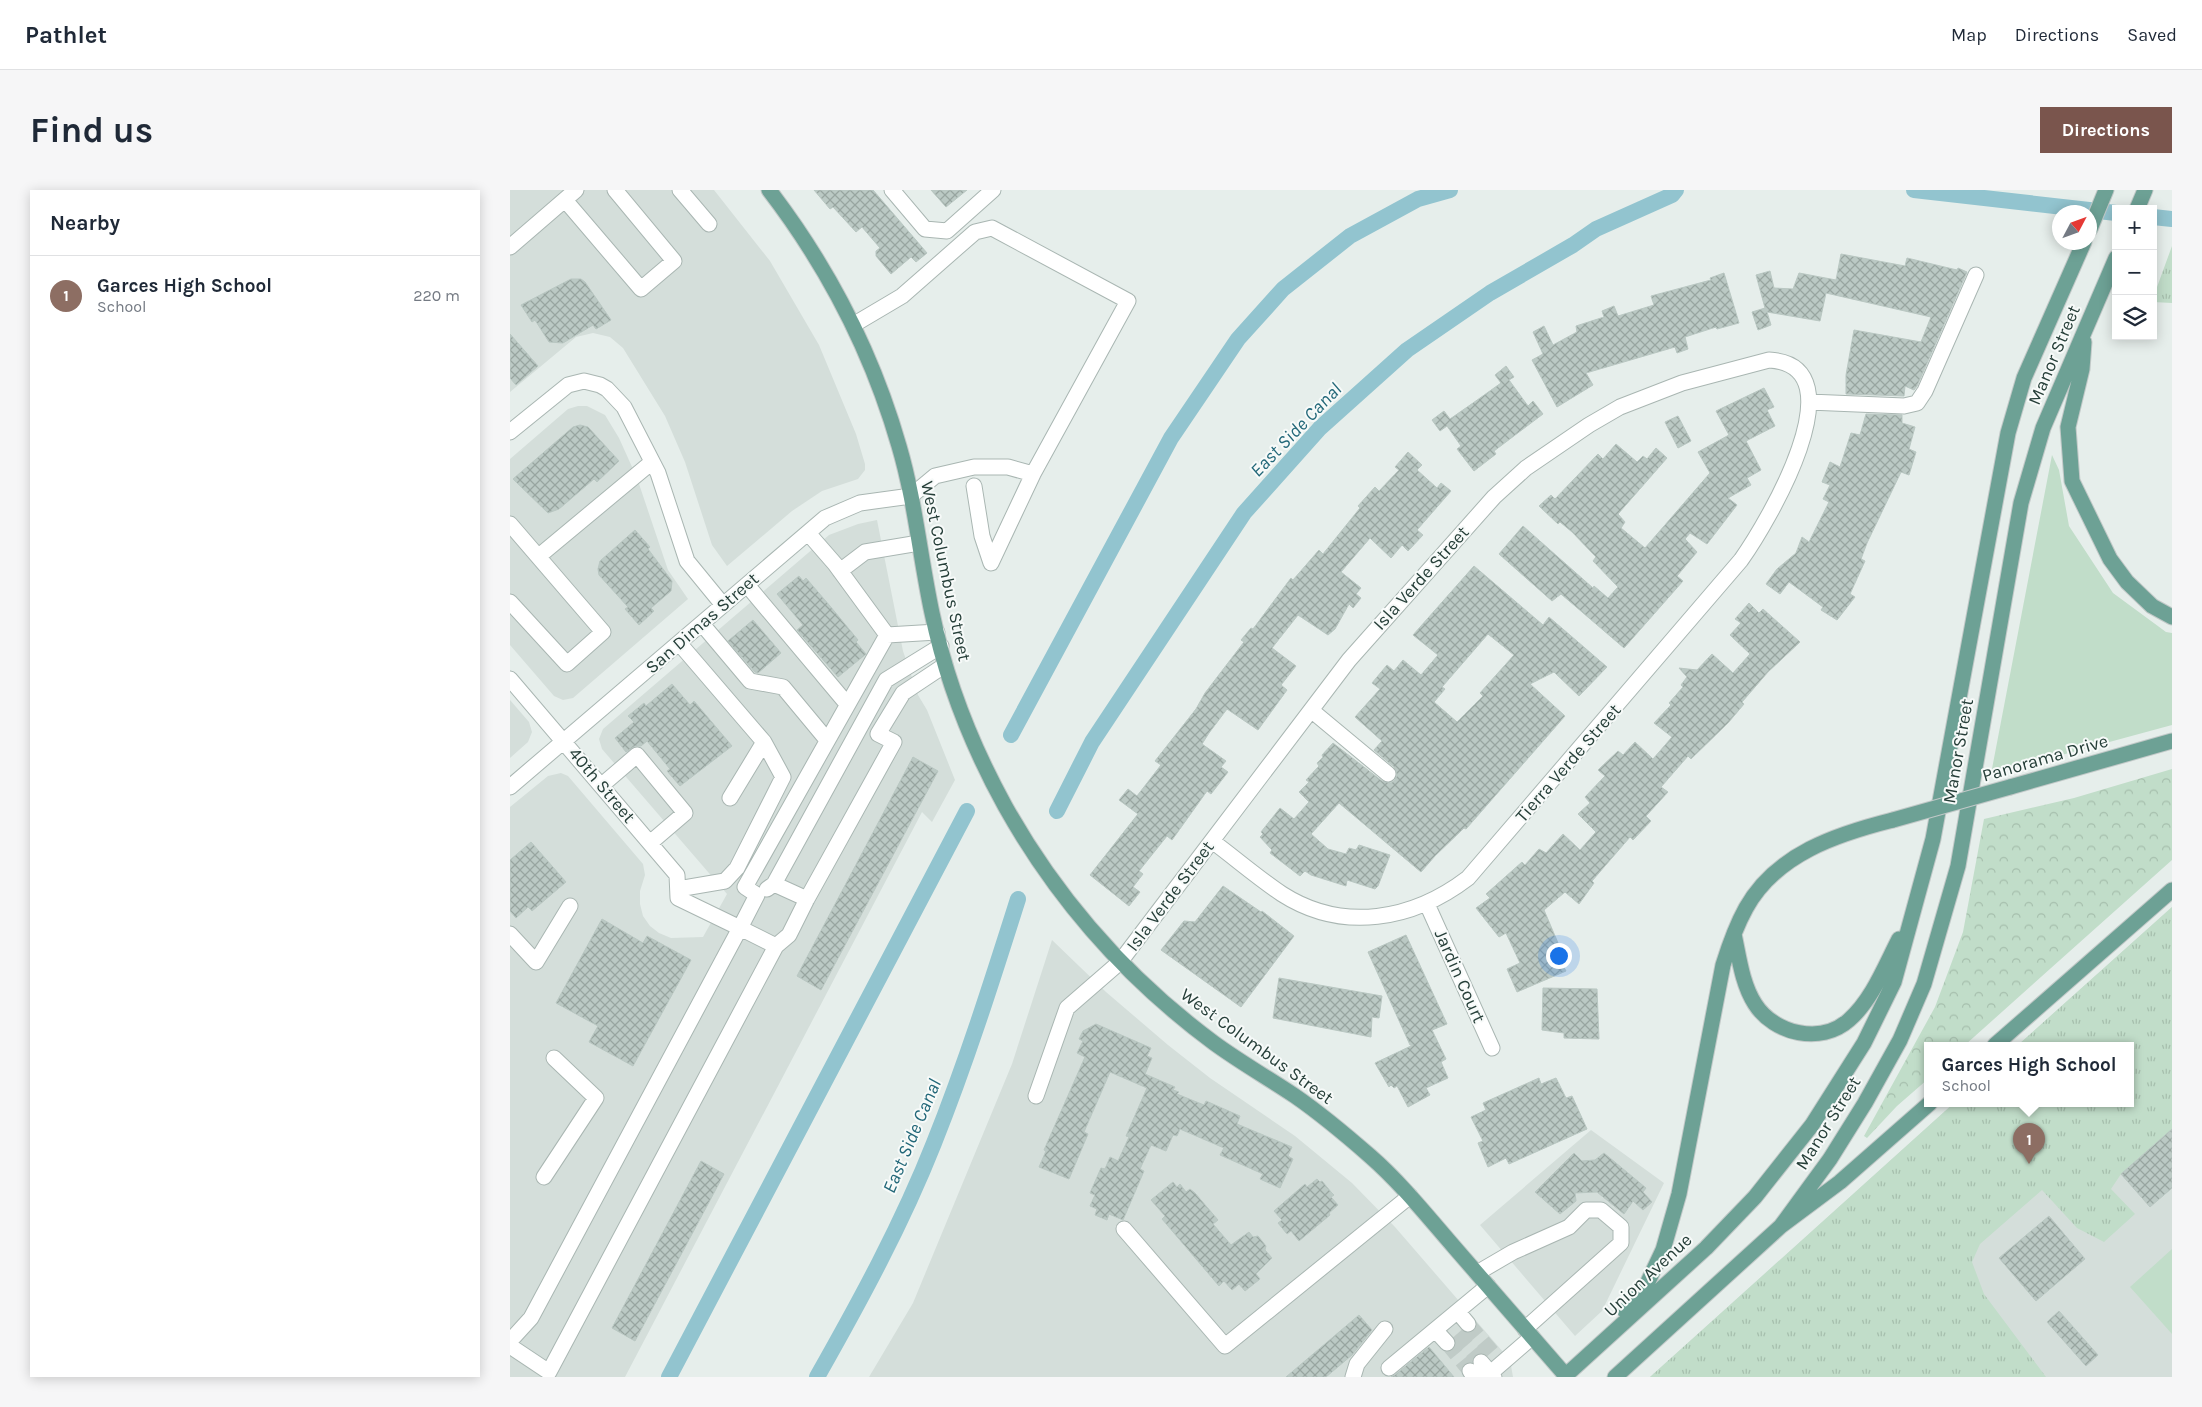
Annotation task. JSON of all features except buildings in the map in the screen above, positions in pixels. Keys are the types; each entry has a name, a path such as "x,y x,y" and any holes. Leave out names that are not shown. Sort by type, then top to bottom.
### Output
{"main road":[{"name":"West Columbus Street","path":"769,190 819,261 853,325 884,399 900,447 939,639 965,721 1005,805 1057,887 1120,962 1177,1014 1217,1045 1335,1126 1374,1159 1410,1196 1566,1377"},
{"path":"2097,212 2106,190"},
{"name":"Manor Street","path":"1754,1197 1812,1125 1864,1042 1894,982 1933,839 2008,433 2024,378 2081,250"},
{"name":"Manor Street","path":"1781,1226 1830,1159 1865,1103 1900,1040 1924,984 1958,866 2021,503 2043,428 2112,267"},
{"path":"2084,331 2082,369 2068,427 2072,481 2110,559 2127,582 2152,606 2172,617"},
{"name":"Panorama Drive","path":"1591,1353 1646,1286 1663,1250 1679,1194 1723,966 1734,933 1746,907 1762,886 1805,850 1831,838 2172,741"},
{"path":"1999,1042 2172,890"},
{"path":"1734,933 1742,970 1755,1005 1783,1029 1806,1034 1826,1033 1849,1020 1864,1004 1914,911"},
{"path":"1615,1377 1781,1226 1840,1182 1925,1107"},
{"name":"Union Avenue","path":"1566,1377 1706,1248 1754,1197"}],"street":[{"path":"510,247 571,195 641,289 674,261 615,190"},
{"path":"680,190 709,224"},
{"path":"892,190 925,228 937,232 947,231 993,190"},
{"path":"853,325 902,296 976,232 992,228 1128,301 1033,474 991,563 982,536 974,486"},
{"path":"1809,402 1904,406 1917,403 1925,391 1976,275"},
{"name":"Isla Verde Street","path":"1036,1096 1067,1008 1120,962 1366,640 1494,497 1526,468 1589,425 1648,395 1769,360 1781,361 1792,365 1802,374 1807,385 1809,402"},
{"path":"510,432 568,385 584,381 592,382 607,389 624,407 652,462 669,504 687,561 723,605"},
{"name":"Tierra Verde Street","path":"1212,841 1283,894 1307,906 1330,914 1375,917 1399,914 1427,904 1449,893 1481,864 1741,560 1762,531 1779,499 1795,460 1809,402"},
{"path":"539,556 652,462"},
{"path":"911,496 935,476 974,468 1008,468 1033,474"},
{"name":"San Dimas Street","path":"510,787 825,518 846,507 860,503 911,496"},
{"path":"510,524 603,632 567,664 510,602"},
{"path":"808,533 840,570 887,635 939,639"},
{"path":"840,570 865,552 919,543"},
{"path":"747,585 848,704"},
{"path":"702,624 750,681 783,687 827,740"},
{"path":"757,895 744,887 887,635"},
{"path":"510,1341 531,1318 757,895 774,884 886,680 939,639"},
{"path":"678,893 725,882 737,868 783,777 764,742 679,643"},
{"path":"510,1346 549,1372 776,946 789,935 894,742 878,734 903,693 946,665"},
{"name":"40th Street","path":"510,679 677,875 678,893"},
{"path":"1311,710 1388,774"},
{"path":"730,798 764,742"},
{"path":"602,785 637,755 685,813 650,843"},
{"path":"774,884 808,899"},
{"path":"678,893 776,946"},
{"name":"Jardin Court","path":"1427,904 1492,1048"},
{"path":"510,934 536,962 570,906"},
{"path":"544,1177 596,1098 554,1058"},
{"path":"1124,1229 1225,1346 1410,1196"},
{"path":"1476,1273 1513,1252 1569,1227 1586,1210 1601,1210 1621,1227 1621,1243 1529,1333 1487,1369"},
{"path":"1389,1368 1452,1328 1488,1286"},
{"path":"1353,1377 1357,1364 1385,1329"}],"shaded area":[{"path":"510,190 714,190 770,261 819,345 856,434 865,464 865,470 858,479 822,491 792,511 727,566 712,545 685,462 665,416 623,348 610,337 593,333 576,337 510,392"},
{"path":"587,406 605,415 619,438 637,478 668,570 688,599 573,698 563,700 554,696 510,645 510,459 568,409"},
{"path":"877,520 903,651 918,695 927,710 955,780 932,822 922,812 625,1377 510,1377 510,807 548,776 561,773 568,776 643,864 645,875 640,891 640,904 643,916 650,926 659,933 671,938 703,937 727,894 602,749 599,739 603,729 829,535 858,524"},
{"path":"510,700 529,722 532,732 528,742 510,758"},
{"path":"2172,907 2172,1377 1650,1377 1950,1107 2134,1107 2134,1042 2021,1042"},
{"path":"1052,940 1106,992 1168,1045 1210,1078 1295,1136 1352,1183 1395,1227 1510,1360 1513,1377 869,1377 913,1303 1012,1064"},
{"path":"1591,1130 1664,1183 1602,1311 1575,1336 1480,1225"}],"green space":[{"path":"2172,246 2172,303 2157,302 2157,287"},
{"path":"2052,455 2059,470 2069,526 2113,593 2166,632 2172,633 2172,725 1991,774"},
{"path":"2172,769 2172,860 1968,1042 1924,1042 1924,1082 1897,1106 1867,1138 1864,1136 1935,1007 1963,932 1984,819 2074,798"},
{"path":"2172,907 2172,1129 2121,1174 2111,1189 2135,1214 2104,1242 2077,1228 2042,1190 1980,1244 1972,1262 1984,1294 2046,1377 1650,1377 1950,1107 2134,1107 2134,1042 2021,1042"},
{"path":"2172,1249 2172,1334 2130,1287"}],"waterway":[{"path":"1011,735 1171,438 1238,339 1283,289 1350,236 1418,199 1450,190"},
{"name":"East Side Canal","path":"1057,811 1092,742 1244,513 1320,428 1407,350 1490,293 1573,245 1596,229 1672,195 1676,190"},
{"path":"1914,190 2112,213"},
{"path":"2157,217 2172,219"},
{"path":"669,1377 967,811"},
{"name":"East Side Canal","path":"817,1377 880,1262 922,1173 968,1052 1018,899"}],"tunnel":[{"path":"1468,1324 1492,1352"},
{"path":"1457,1334 1481,1362"},
{"path":"1447,1343 1470,1371"}],"place":[{"name":"Garces High School","path":"2029,1164"}]}
